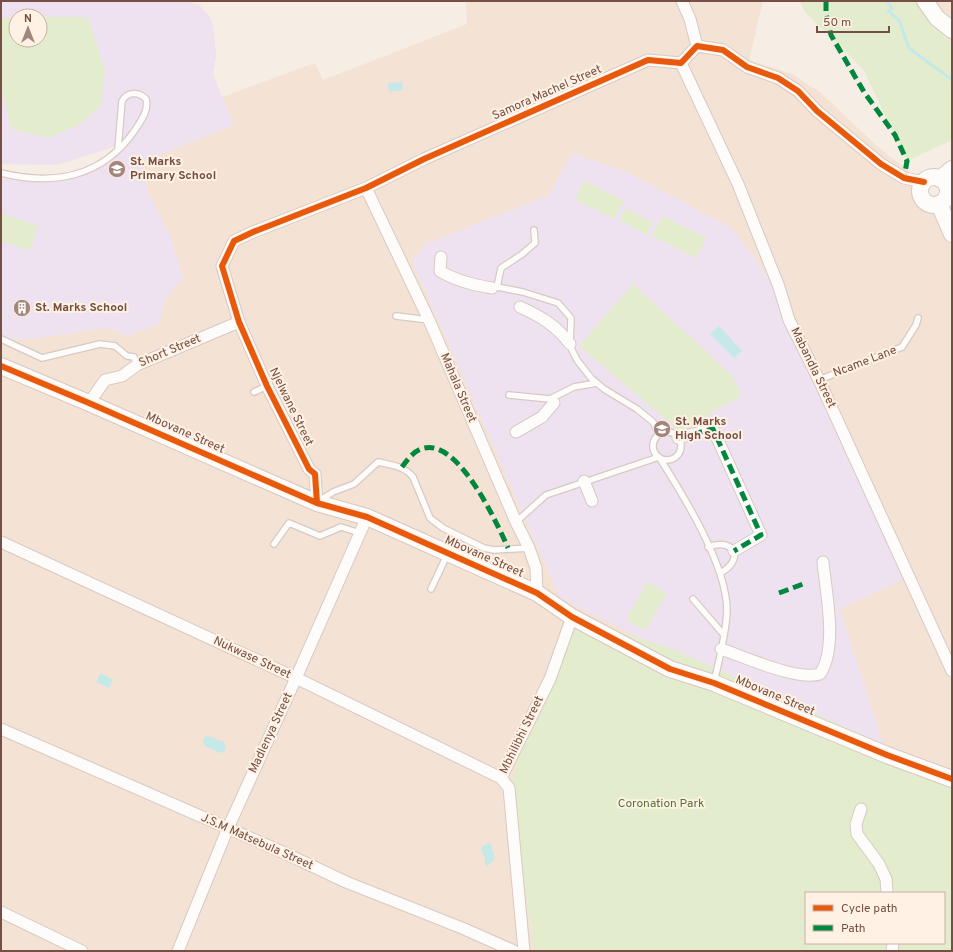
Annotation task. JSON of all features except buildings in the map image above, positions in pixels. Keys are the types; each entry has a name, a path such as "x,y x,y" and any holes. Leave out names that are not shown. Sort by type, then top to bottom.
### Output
{"street":[{"path":"682,1 690,19 697,46"},
{"path":"925,1 937,18 952,30"},
{"path":"937,18 952,25"},
{"path":"681,63 697,46"},
{"path":"697,46 722,50 747,68 778,78 798,91 817,111 881,164 904,178 924,182 946,174 948,194 943,202 939,204 930,204 923,199 921,190 924,182"},
{"name":"Samora Machel Street","path":"239,322 222,266 234,241 253,232 366,188 424,160 648,60 681,63"},
{"name":"Mabandla Street","path":"681,63 738,184 779,287 789,320 820,380 952,671"},
{"name":"Mahala Street","path":"366,188 429,320 516,522 529,548 536,568 537,593"},
{"path":"939,204 952,234"},
{"path":"441,257 440,271 448,276 463,282 492,288"},
{"path":"520,307 549,322 562,333 570,344"},
{"name":"Short Street","path":"89,403 105,380 122,376 137,365 239,322"},
{"name":"Njelwane Street","path":"239,322 267,386 309,469 315,474 317,502"},
{"name":"Mbovane Street","path":"1,366 317,502 367,517 537,593 572,617 670,669 714,683 887,755 952,779"},
{"path":"516,432 542,417 554,403"},
{"path":"678,438 713,429 761,535 734,551"},
{"path":"584,481 592,501"},
{"name":"Madlenya Street","path":"178,951 228,828 367,517"},
{"name":"Nukwase Street","path":"1,542 296,678 501,778"},
{"path":"721,649 796,675 813,676 820,674 828,658 830,630 823,562"},
{"name":"Mbhilibhi Street","path":"524,951 509,788 501,778 550,678 572,617"},
{"name":"J.S.M Matsebula Street","path":"1,729 228,828 346,882 462,928 514,951"},
{"path":"861,810 856,824 857,834 879,864 886,879 887,892"},
{"path":"1,912 82,951"}],"lane":[{"path":"1,173 21,178 43,179 80,174 99,166 118,149 132,135 146,111 147,102 141,95 130,94 125,96 122,101 118,149"},
{"path":"534,230 535,243 521,255 501,268 497,287 523,292 558,303 570,318 570,344 577,360 597,383 653,422 659,434"},
{"path":"396,316 429,320"},
{"name":"Ncame Lane","path":"820,380 902,347 916,325 918,318"},
{"path":"1,339 42,358 100,344 115,346 127,356 134,357 137,365"},
{"path":"509,395 550,399 574,386 597,383"},
{"path":"254,392 267,386"},
{"path":"516,522 546,495 659,457 668,460 676,456 681,449 678,438 670,432 659,434 655,438 653,446 656,454 659,457 690,508 720,573 727,610 724,635 714,683"},
{"path":"317,502 333,492 354,484 378,462 402,467 413,477 430,518 443,528 484,548 494,550 529,548"},
{"path":"274,544 289,523 320,536 341,527 360,533"},
{"path":"708,547 722,543 728,544 734,551 732,565 720,573"},
{"path":"431,589 448,553"},
{"path":"693,599 724,635"}],"shaded area":[{"path":"1,1 189,1 200,6 209,16 213,26 216,56 213,74 222,97 315,63 323,80 467,24 466,1 763,1 749,60 792,74 821,93 878,147 905,168 943,209 952,234 952,775 895,748 513,807 534,951 1,951 1,179 41,180 102,165 121,145 1,85"},
{"name":"St. Marks Primary School","path":"1,1 189,1 200,6 209,16 213,26 216,56 213,75 234,125 144,161 147,190 170,236 183,278 165,299 159,324 127,336 107,328 38,338 10,340 1,336 1,179 41,180 102,165 120,145 57,165 1,164"},
{"path":"922,1 952,1 952,44 948,41"},
{"name":"St. Marks High School","path":"572,153 631,174 733,229 767,275 904,579 840,609 887,755 706,671 560,598 412,261 426,244 549,195"}],"green space":[{"path":"800,1 915,1 952,44 952,140 907,161 863,69 805,12"},
{"path":"48,17 88,17 105,71 101,105 81,124 48,138 12,129 1,88 1,18 8,18 8,48 48,48"},
{"path":"584,181 624,201 615,219 575,200"},
{"path":"626,208 653,223 647,235 620,220"},
{"path":"1,213 38,226 30,251 1,241"},
{"path":"662,216 706,238 696,258 652,236"},
{"path":"633,284 733,377 742,396 722,406 682,433 579,346"},
{"path":"647,582 667,593 646,630 626,620"},
{"name":"Coronation Park","path":"572,617 673,649 952,775 952,951 534,951 513,807 512,784 517,759 555,675"}],"water":[{"path":"402,82 403,90 389,92 388,83"},
{"path":"719,326 742,351 734,358 710,334"},
{"path":"101,673 113,680 109,688 96,682"},
{"path":"208,736 224,742 226,747 224,752 221,753 206,747 203,742 204,737"},
{"path":"488,843 491,844 495,859 487,866 481,850 482,847"}],"waterway":[{"path":"887,1 892,8 888,11 899,20 909,48 952,80"}],"marked path":[{"path":"826,1 826,14 831,35 864,92 895,135 907,161 904,178"},
{"path":"678,438 713,429 761,535 734,551"},
{"path":"402,467 413,454 421,449 435,448 448,455 474,484 495,520 508,548"},
{"path":"779,593 803,584"}],"cycle path":[{"path":"317,503 315,474 309,469 267,386 239,322 222,266 234,241 253,232 366,188 424,159 648,60 681,63 697,46 723,50 747,67 778,78 798,91 817,111 881,164 904,178 924,182"},
{"path":"1,366 317,503 367,517 537,593 572,617 670,669 714,683 887,755 952,779"}],"place":[{"name":"St. Marks Primary School","path":"117,169"},
{"name":"St. Marks School","path":"22,308"},
{"name":"St. Marks High School","path":"662,429"}]}
